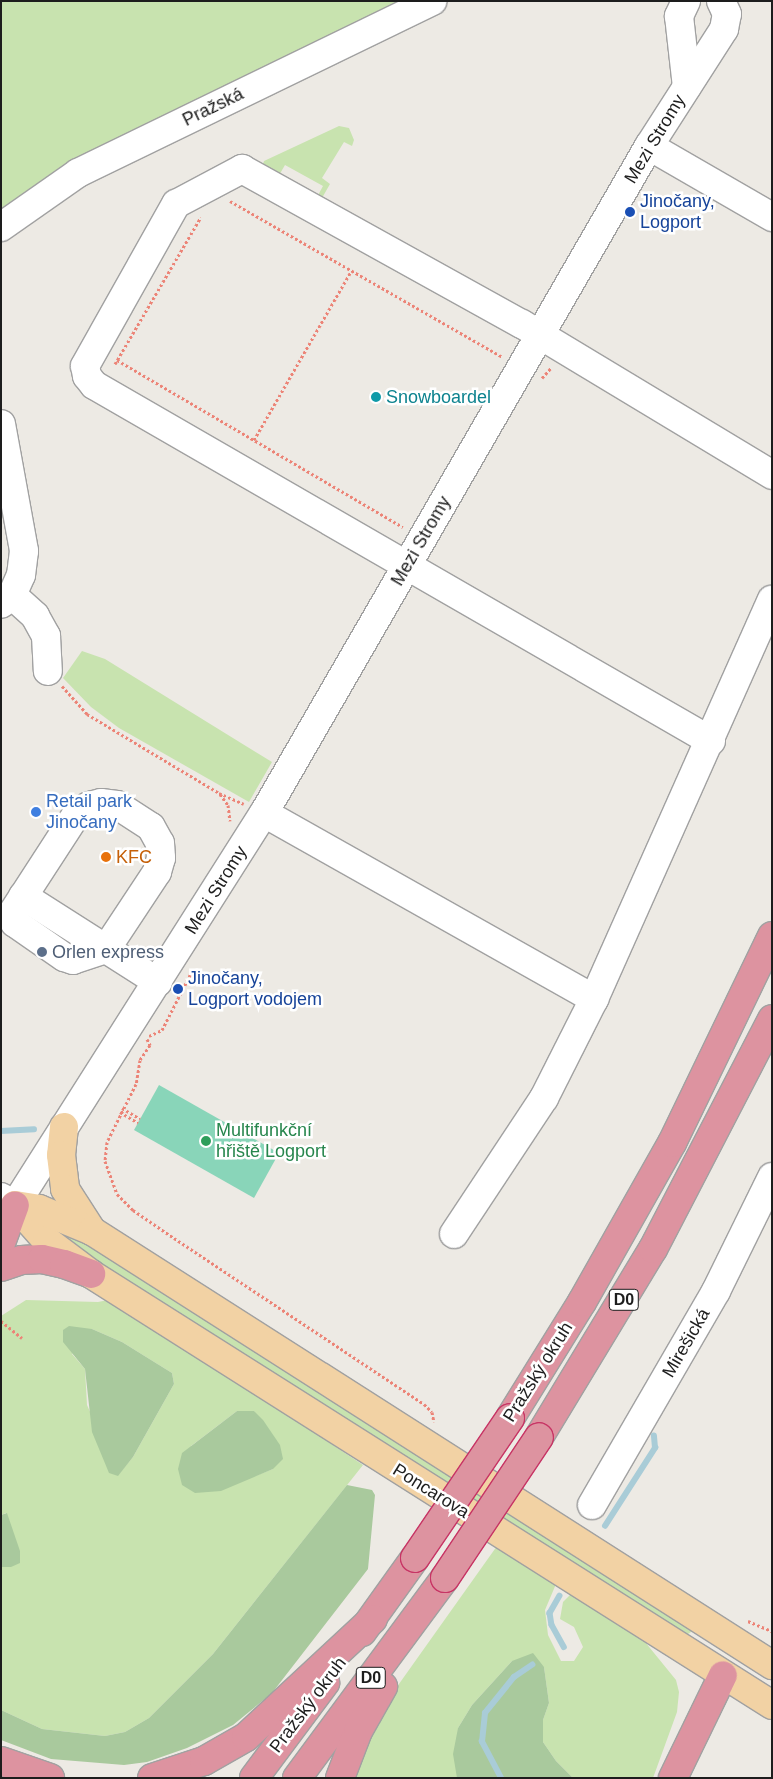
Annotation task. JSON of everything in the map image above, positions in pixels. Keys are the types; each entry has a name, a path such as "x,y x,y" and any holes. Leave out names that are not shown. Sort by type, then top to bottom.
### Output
{"highway":[{"name":"Pražský okruh","path":"254,1778 373,1619 510,1418 582,1302 672,1143 772,936"},
{"name":"Pražský okruh","path":"297,1778 444,1578 539,1437 627,1294 702,1158 772,1019"},
{"path":"1,1243 6,1207"},
{"path":"1,1267 21,1260 42,1259 91,1274"},
{"path":"340,1778 358,1731 444,1578"},
{"path":"152,1778 204,1761 246,1737 373,1619"},
{"path":"673,1778 723,1675"},
{"path":"1,1761 50,1778"}],"main road":[{"path":"64,1127 61,1154 65,1189 92,1230"},
{"path":"6,1207 39,1209 92,1230 772,1664"},
{"name":"Poncarova","path":"6,1207 91,1274 772,1705"},
{"path":"723,1675 738,1643"}],"street":[{"name":"Pražská","path":"1,227 78,173 432,1"},
{"name":"Mezi Stromy","path":"686,1 679,16 687,87"},
{"name":"Mezi Stromy","path":"6,1207 64,1127 264,813 649,146 724,29 727,14 721,1"},
{"path":"649,146 772,217"},
{"path":"711,741 408,564 100,388 87,376 85,366 170,213 181,199 242,170 540,335 772,475"},
{"path":"1,424 24,551 21,575 7,599 35,616 46,636 48,671"},
{"path":"454,1234 544,1098 594,999 711,741 772,600"},
{"path":"101,803 117,805 151,827 160,843 161,858 157,872 106,950 84,958 64,957 15,923 13,912 76,815 89,806 101,803"},
{"path":"264,813 594,999"},
{"path":"106,950 154,988"},
{"path":"672,1143 702,1158"},
{"name":"Mirešická","path":"592,1505 716,1291 772,1177"}],"path":[{"path":"227,199 504,358"},
{"path":"100,388 202,215"},
{"path":"254,440 351,270"},
{"path":"117,360 406,528"},
{"path":"48,671 87,714 219,793 230,811 228,825"},
{"path":"140,1045 146,1037 150,1045 140,1060 136,1084 121,1110 107,1142 105,1161 117,1194 133,1210 424,1404 432,1412 431,1427"},
{"path":"121,1110 139,1121"},
{"path":"1,1321 22,1338"}],"green space":[{"path":"1,1 404,1 74,164 1,209"},
{"path":"339,126 349,128 354,140 352,146 344,142 322,178 330,184 322,198 316,199 323,186 285,165 278,177 262,167 264,161"},
{"path":"82,651 105,659 272,762 249,802 119,728 91,707 63,678"},
{"name":"Multifunkční hřiště Logport","path":"159,1085 279,1153 254,1198 134,1130"},
{"path":"69,1233 692,1629 691,1632 685,1636 67,1245 64,1239"},
{"path":"113,1299 363,1465 213,1654 149,1718 125,1732 105,1736 42,1729 1,1710 1,1567 11,1567 6,1513 1,1515 1,1316 26,1300 98,1302","holes":["92,1329 122,1342 172,1373 174,1384 133,1457 118,1475 87,1405 85,1369 72,1354","237,1411 254,1411 273,1469 250,1478 191,1446"]},
{"path":"69,1326 92,1329 122,1342 172,1373 174,1384 133,1457 118,1476 109,1473 92,1432 85,1369 63,1342 63,1330"},
{"path":"237,1411 254,1411 263,1420 280,1445 283,1459 273,1469 221,1491 195,1493 182,1485 178,1469 182,1453"},
{"path":"347,1485 372,1490 375,1495 368,1569 272,1693 233,1725 187,1748 147,1762 124,1765 51,1759 1,1740 1,1710 42,1729 105,1736 125,1732 149,1718 213,1654"},
{"path":"7,1513 20,1551 20,1563 11,1567 1,1567 1,1515"},
{"path":"497,1546 556,1584 545,1610 548,1635 561,1661 574,1661 583,1647 574,1627 560,1619 563,1602 571,1594 641,1637 676,1680 679,1692 677,1712 653,1778 573,1778 556,1761 543,1742 543,1720 549,1703 544,1667 512,1661 472,1705 458,1728 457,1778 351,1778 389,1698"},
{"path":"533,1653 544,1667 549,1703 543,1720 543,1742 556,1761 573,1778 457,1778 453,1754 458,1728 472,1705 512,1661"}],"waterway":[{"path":"1,1131 34,1129"},
{"path":"605,1526 655,1448 654,1436"},
{"path":"560,1596 550,1613 552,1625 564,1647"},
{"path":"501,1778 482,1742 485,1713 514,1677 532,1665"}],"place":[{"name":"Jinočany, Logport","path":"630,212"},
{"name":"Snowboardel","path":"376,397"},
{"name":"Retail park Jinočany","path":"36,812"},
{"name":"KFC","path":"106,857"},
{"name":"Orlen express","path":"42,952"},
{"name":"Jinočany, Logport vodojem","path":"178,989"},
{"name":"Multifunkční hřiště Logport","path":"206,1141"}]}
